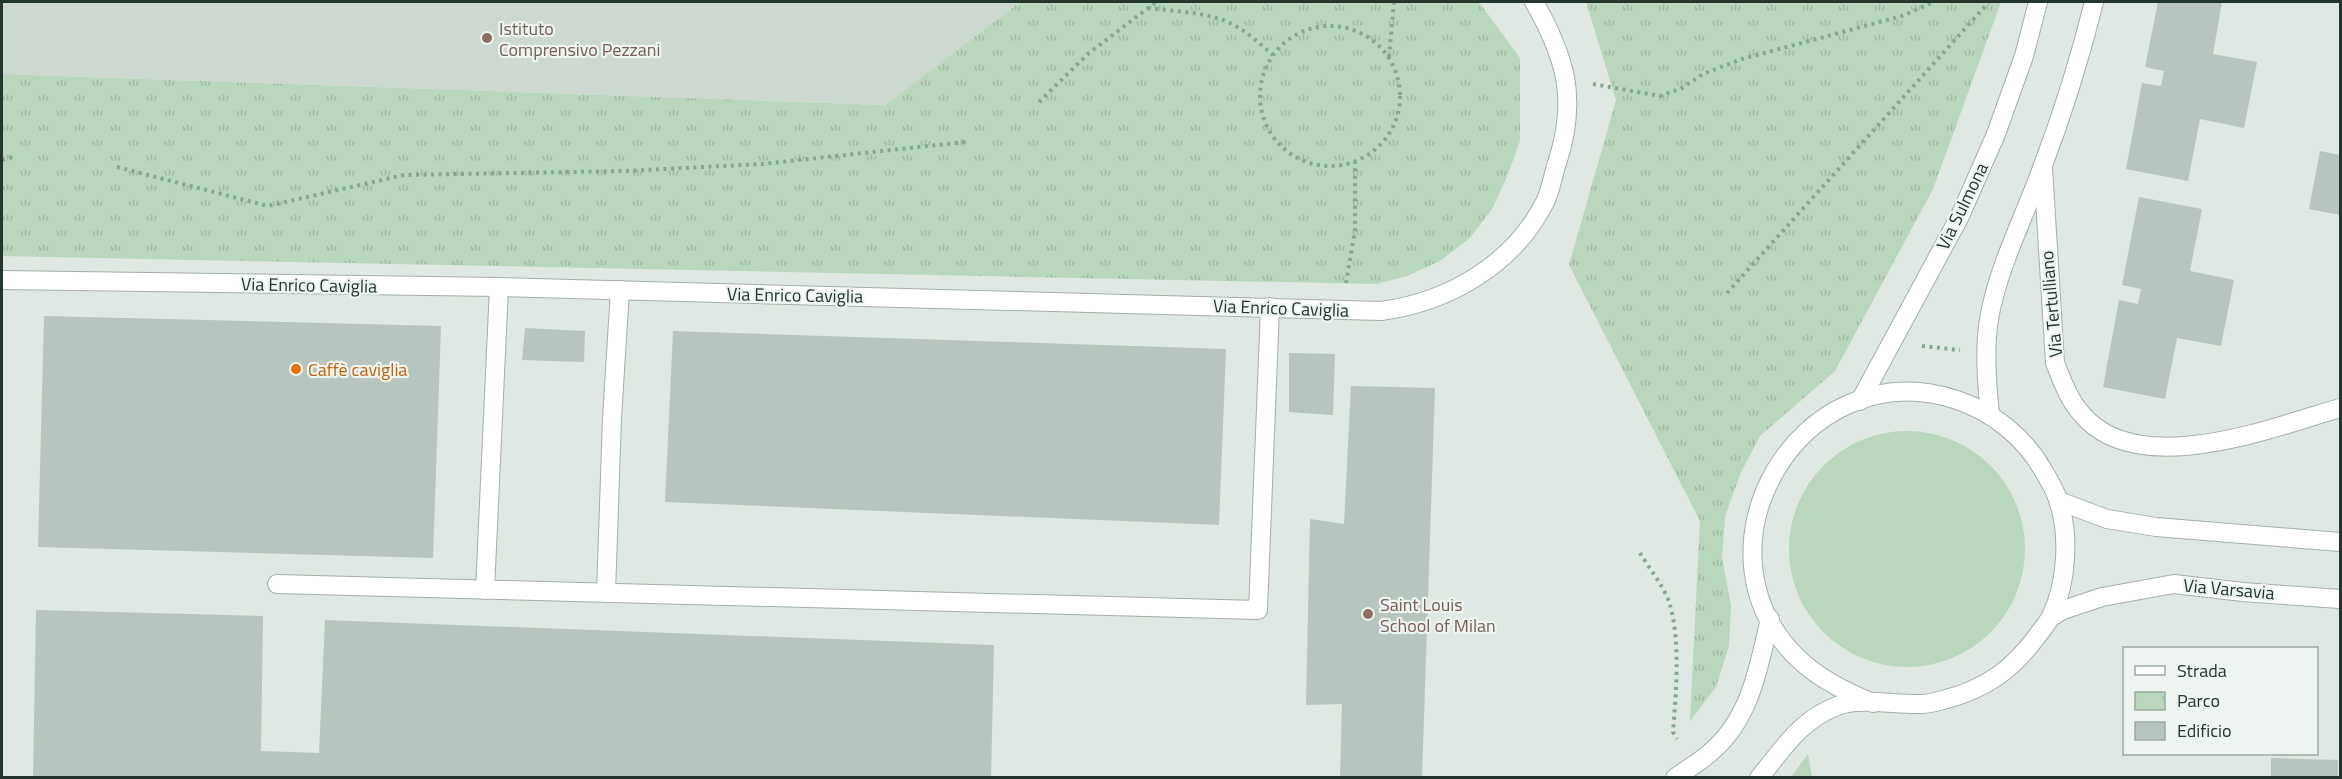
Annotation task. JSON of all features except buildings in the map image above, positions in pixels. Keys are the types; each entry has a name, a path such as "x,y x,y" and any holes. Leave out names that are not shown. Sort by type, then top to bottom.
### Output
{"street":[{"name":"Via Enrico Caviglia","path":"2,280 500,287 1382,311 1420,303 1449,292 1483,272 1506,254 1530,227 1546,199 1560,154 1567,113 1565,79 1558,51 1534,2"},
{"name":"Via Sulmona","path":"1860,401 1960,216 1996,134 2024,56 2038,2"},
{"path":"1990,416 1989,321 1997,285 2043,167 2073,79 2094,2"},
{"name":"Via Tertulliano","path":"2043,167 2055,363 2064,387 2080,413 2103,432 2129,443 2163,447 2228,440 2340,408"},
{"path":"484,590 500,287"},
{"path":"606,593 612,418 620,290"},
{"path":"278,584 1258,610 1270,307"},
{"path":"1759,777 1801,726 1822,712 1841,704 1925,705 1963,695 1995,680 2023,656 2051,617 2061,586 2065,558 2064,528 2059,501 2035,456 2014,433 1990,416 1960,401 1932,394 1893,394 1860,401 1837,410 1806,432 1786,453 1766,487 1757,515 1753,553 1757,582 1770,619 1785,643 1804,665 1828,682 1873,703"},
{"path":"2059,501 2107,519 2156,527 2340,542"},
{"name":"Via Varsavia","path":"2051,617 2063,610 2102,597 2174,584 2340,599"},
{"path":"1675,777 1714,750 1740,716 1753,689 1770,619"}],"path":[{"path":"1040,102 1089,52 1156,2"},
{"path":"1389,57 1394,2"},
{"path":"1565,79 1660,96 1682,88 1703,74 1742,59 1902,16 1934,2"},
{"path":"1728,293 1989,2"},
{"path":"1147,8 1224,20 1249,34 1273,55"},
{"path":"1332,26 1354,30 1374,40 1389,57 1397,76 1401,97 1397,117 1388,136 1373,152 1355,162 1334,167 1311,164 1290,155 1274,139 1263,119 1260,97 1263,75 1273,55 1289,39 1309,29 1332,26"},
{"path":"117,167 268,206 404,175 614,172 762,164 965,142"},
{"path":"2,160 16,156"},
{"path":"1344,292 1355,230 1355,162"},
{"path":"1926,347 1966,351"},
{"path":"1640,553 1669,601 1677,680 1674,732 1677,739"}],"shaded area":[{"name":"Istituto Comprensivo Pezzani","path":"2,2 1020,2 887,105 2,74"}],"green space":[{"path":"1020,2 1479,2 1520,58 1520,141 1492,209 1470,238 1440,261 1407,276 1376,284 2,256 2,74 886,105"},
{"path":"1586,2 2001,2 1933,189 1835,371 1760,436 1741,472 1725,517 1722,558 1731,605 1729,646 1716,687 1690,721 1700,521 1569,265 1616,100"},
{"path":"1895,431 1919,431 1941,436 1963,445 1991,465 2005,483 2016,504 2023,526 2025,549 2023,572 2016,594 2005,615 1991,633 1963,653 1941,662 1919,667 1895,667 1873,662 1851,653 1823,633 1803,605 1794,583 1789,561 1789,537 1794,515 1803,493 1823,465 1851,445 1873,436"},
{"path":"1808,754 1812,777 1791,777"}],"place":[{"name":"Istituto Comprensivo Pezzani","path":"487,38"},
{"name":"Caffè caviglia","path":"296,369"},
{"name":"Saint Louis School of Milan","path":"1368,614"}]}
